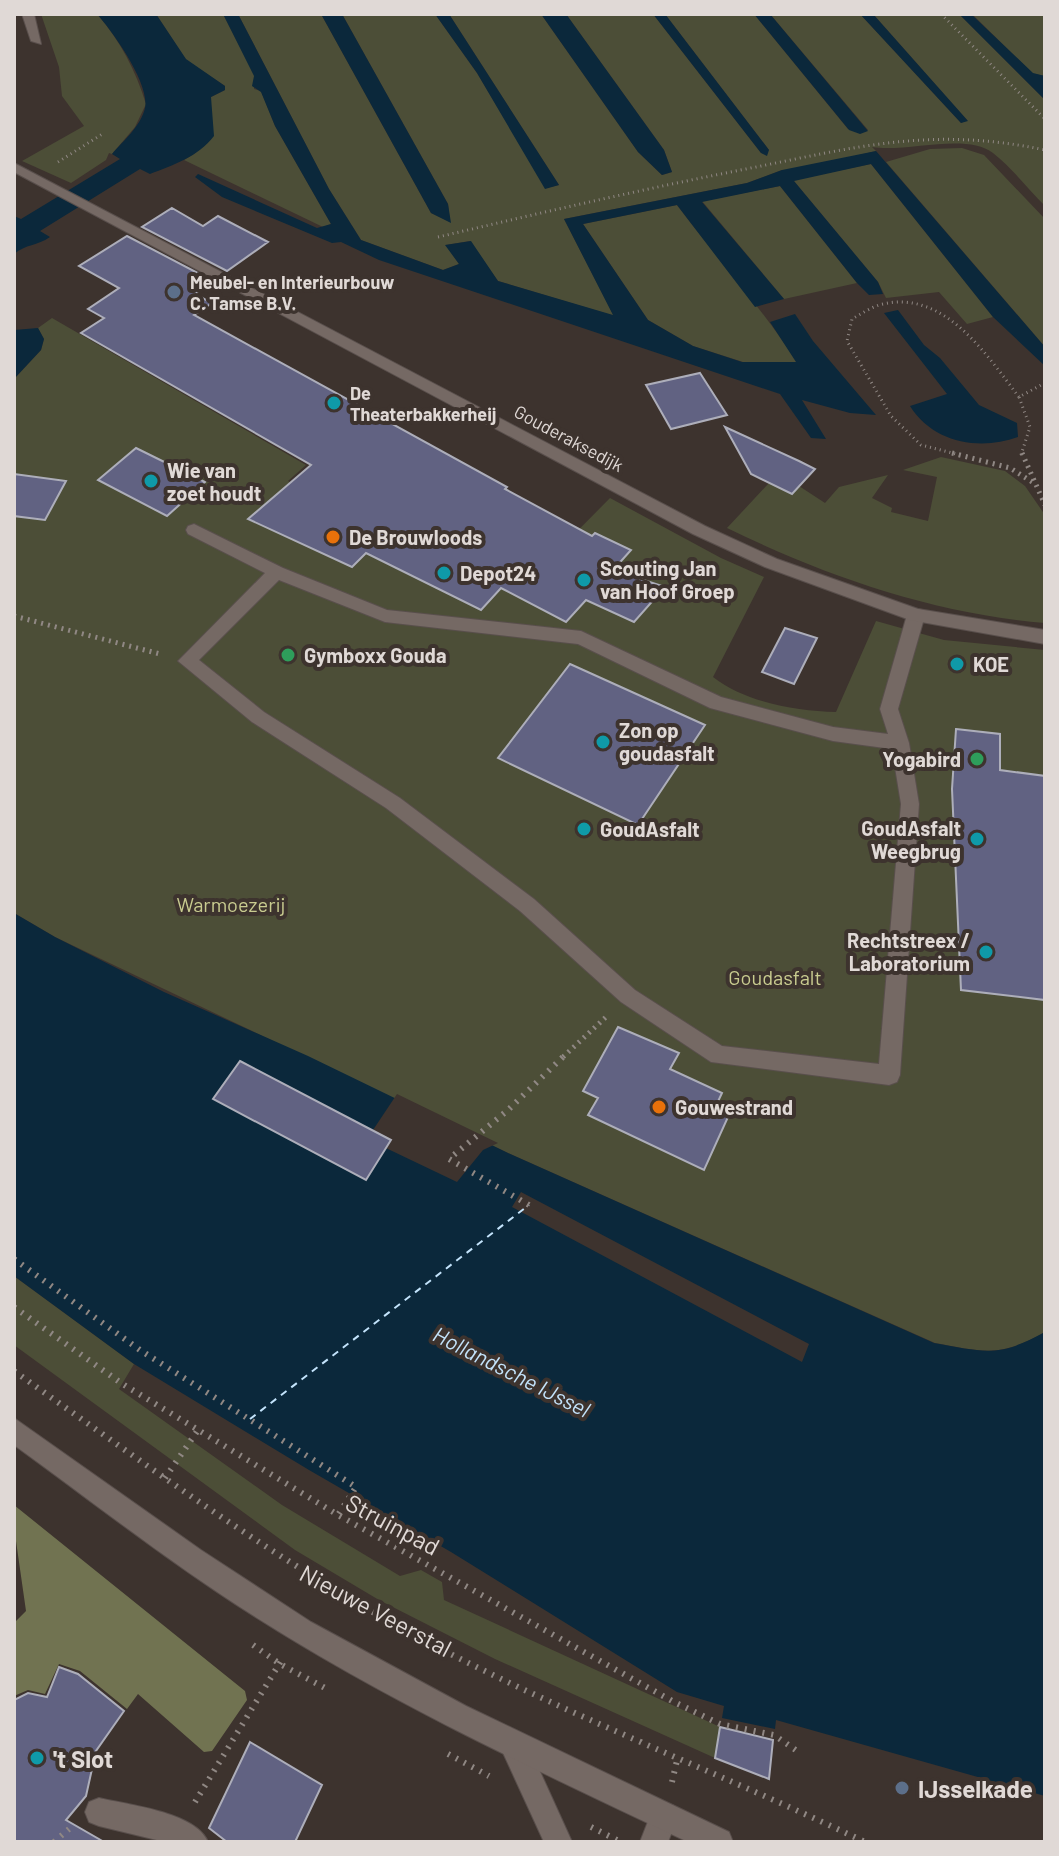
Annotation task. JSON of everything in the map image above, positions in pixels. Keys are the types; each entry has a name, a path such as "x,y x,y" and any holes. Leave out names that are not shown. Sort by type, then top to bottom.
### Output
{"street":[{"path":"28,14 37,41"},
{"name":"Gouderaksedijk","path":"14,167 699,530 785,569 916,615 1045,637"},
{"path":"194,530 277,572 385,616 581,638 716,703 833,734 900,743"},
{"path":"277,572 187,661 258,717 393,803 527,905 628,996 718,1055 889,1075 910,804 900,743 889,709 916,615"},
{"path":"14,1430 216,1575 301,1630 513,1744 659,1829 719,1842"},
{"path":"513,1744 558,1842"},
{"path":"99,1812 186,1836"}],"path":[{"path":"941,14 1045,119"},
{"path":"33,177 104,133"},
{"path":"438,237 673,183 898,138 955,135 1013,142 1045,150"},
{"path":"1034,483 1010,468 921,445 891,416 847,341 852,319 881,304 917,302 943,313 964,331 1019,397 1030,427 1021,456 1045,505"},
{"path":"1019,397 1041,385"},
{"path":"14,616 187,661"},
{"path":"529,1205 449,1159 508,1110 628,996"},
{"path":"14,1259 140,1350 356,1487 338,1515"},
{"name":"Struinpad","path":"14,1307 121,1383 338,1515 674,1702 720,1724 774,1735 800,1753"},
{"name":"Nieuwe Veerstal","path":"14,1371 283,1560 405,1630 549,1699 769,1794 865,1842"},
{"path":"165,1478 198,1430"},
{"path":"186,1836 301,1630"}],"green space":[{"path":"41,14 97,14 126,56 146,104 135,127 112,154 109,153 106,160 71,183 22,161 84,126 62,96 59,67"},
{"path":"156,14 223,14 255,76 254,89 261,91 275,126 331,224 323,227 184,160 208,140 211,97 225,90 225,86 186,60"},
{"path":"238,14 321,14 431,213 450,222 448,204 342,14 435,14 477,73 546,188 559,185 449,14 541,14 638,152 662,175 672,172 664,150 566,14 653,14 761,153 769,150 665,14 754,14 848,129 868,130 770,14 860,14 961,123 967,120 873,14 959,14 1045,100 1045,206 993,153 981,147 952,143 901,148 872,147 876,151 793,171 782,170 747,183 564,219 614,316 498,281 470,241 446,245 459,264 443,270 361,240 329,189"},
{"path":"972,14 1045,14 1045,76 1033,74"},
{"path":"962,148 984,155 1045,219 1045,347 886,162 930,149"},
{"path":"871,164 993,317 967,324 939,292 886,298 878,282 793,180"},
{"path":"780,186 857,283 784,299 702,201"},
{"path":"677,205 797,362 743,362 693,346 648,320 583,224"},
{"name":"Goudasfalt","path":"52,318 306,465 288,481 370,526 521,588 610,498 721,558 764,577 713,677 755,699 804,710 836,712 876,621 944,640 1045,650 1045,1332 1015,1346 992,1351 935,1343 508,1153 55,937 14,913 14,379 41,350 44,339 38,328"},
{"path":"941,457 1005,471 1025,486 1045,515 1045,623 922,602 842,577 727,528 769,483 792,494 799,486 825,503 839,487 888,475 872,498 892,508 891,512 928,521 937,477 903,470"},
{"path":"14,1276 134,1364 119,1389 282,1505 400,1576 421,1570 442,1582 444,1600 720,1727 715,1758 495,1659 379,1600 295,1550 14,1345"},
{"path":"14,1505 245,1691 247,1700 212,1751 204,1752 138,1694 127,1709 80,1671 59,1664 45,1694 28,1690 14,1696 14,1623 26,1611 14,1527"}],"water":[{"path":"97,14 156,14 186,59 225,86 225,90 211,97 214,136 200,150 176,164 150,174 140,169 40,231 50,237 14,254 14,216 21,219 120,159 112,154 143,115 145,98 136,72 121,45"},
{"path":"223,14 238,14 329,189 361,240 443,270 459,264 445,245 471,241 498,281 613,315 564,219 747,183 782,170 876,151 1045,347 1045,366 993,317 871,164 794,181 878,282 883,294 869,295 857,283 780,186 702,202 784,299 755,307 677,205 583,224 648,320 693,346 742,362 796,362 770,322 795,314 813,341 876,415 850,413 802,400 826,439 811,438 780,394 379,260 341,242 332,243 222,197 195,177 198,174 317,228 331,224 275,126 261,92 252,86 254,76"},
{"path":"321,14 342,14 448,204 451,223 431,213"},
{"path":"435,14 449,14 559,185 545,189 477,73"},
{"path":"541,14 566,14 664,150 672,172 662,175 638,152"},
{"path":"653,14 665,14 769,150 767,156 761,153"},
{"path":"754,14 770,14 868,131 860,134 849,130"},
{"path":"860,14 873,14 968,121 961,123"},
{"path":"959,14 971,14 1033,73 1045,76 1045,100"},
{"path":"898,310 924,345 940,358 979,405 1017,423 1018,437 988,443 958,441 944,436 920,419 910,406 947,394 884,313"},
{"path":"38,328 44,339 41,350 14,379 14,330"},
{"name":"Hollandsche IJssel","path":"14,913 164,992 308,1056 508,1153 934,1343 991,1351 1015,1346 1045,1332 1045,1796 776,1720 775,1729 722,1718 724,1706 677,1692 451,1552 309,1470 134,1364 14,1276"}],"pier":[{"path":"397,1094 498,1143 483,1150 457,1182 367,1139"},
{"path":"521,1192 809,1344 802,1362 512,1207"}],"building":[{"path":"172,208 203,226 218,216 268,242 227,271 142,227"},
{"path":"127,236 213,281 195,294 212,303 194,315 592,536 595,533 631,550 613,570 665,587 634,622 586,600 566,622 501,588 481,610 366,553 352,567 248,519 311,465 81,333 104,318 88,309 119,288 79,266"},
{"path":"700,373 727,415 671,429 646,385"},
{"path":"725,427 815,469 792,494 751,474"},
{"name":"Wie van zoet houdt","path":"136,448 205,482 167,516 98,480"},
{"path":"14,474 66,481 45,520 14,516"},
{"path":"785,628 817,638 794,684 762,672"},
{"name":"Zon op goudasfalt","path":"570,664 705,725 638,825 498,758"},
{"path":"956,729 1000,734 1000,770 1045,776 1045,1000 961,990 952,789"},
{"path":"618,1027 679,1053 670,1069 722,1093 714,1110 728,1117 704,1170 588,1115 598,1098 583,1091"},
{"path":"240,1061 391,1140 366,1180 213,1099"},
{"path":"59,1667 78,1674 124,1711 96,1751 86,1796 66,1820 104,1842 14,1842 14,1700 28,1693 47,1697"},
{"path":"720,1727 773,1740 769,1779 715,1758"},
{"path":"250,1742 322,1785 295,1842 227,1842 209,1828"}],"ferry route":[{"path":"250,1419 529,1205"}],"place":[{"name":"Meubel- en Interieurbouw C. Tamse B.V.","path":"174,292"},
{"name":"De Theaterbakkerheij","path":"334,403"},
{"name":"Wie van zoet houdt","path":"151,481"},
{"name":"De Brouwloods","path":"333,537"},
{"name":"Depot24","path":"444,573"},
{"name":"Scouting Jan van Hoof Groep","path":"584,580"},
{"name":"Gymboxx Gouda","path":"288,655"},
{"name":"KOE","path":"957,664"},
{"name":"Zon op goudasfalt","path":"603,742"},
{"name":"Yogabird","path":"977,759"},
{"name":"GoudAsfalt","path":"584,829"},
{"name":"GoudAsfalt Weegbrug","path":"977,839"},
{"name":"Rechtstreex / Laboratorium","path":"986,952"},
{"name":"Gouwestrand","path":"659,1107"},
{"name":"'t Slot","path":"37,1758"},
{"name":"IJsselkade","path":"902,1788"}],"park label":[{"name":"Warmoezerij","path":"231,904"}]}
